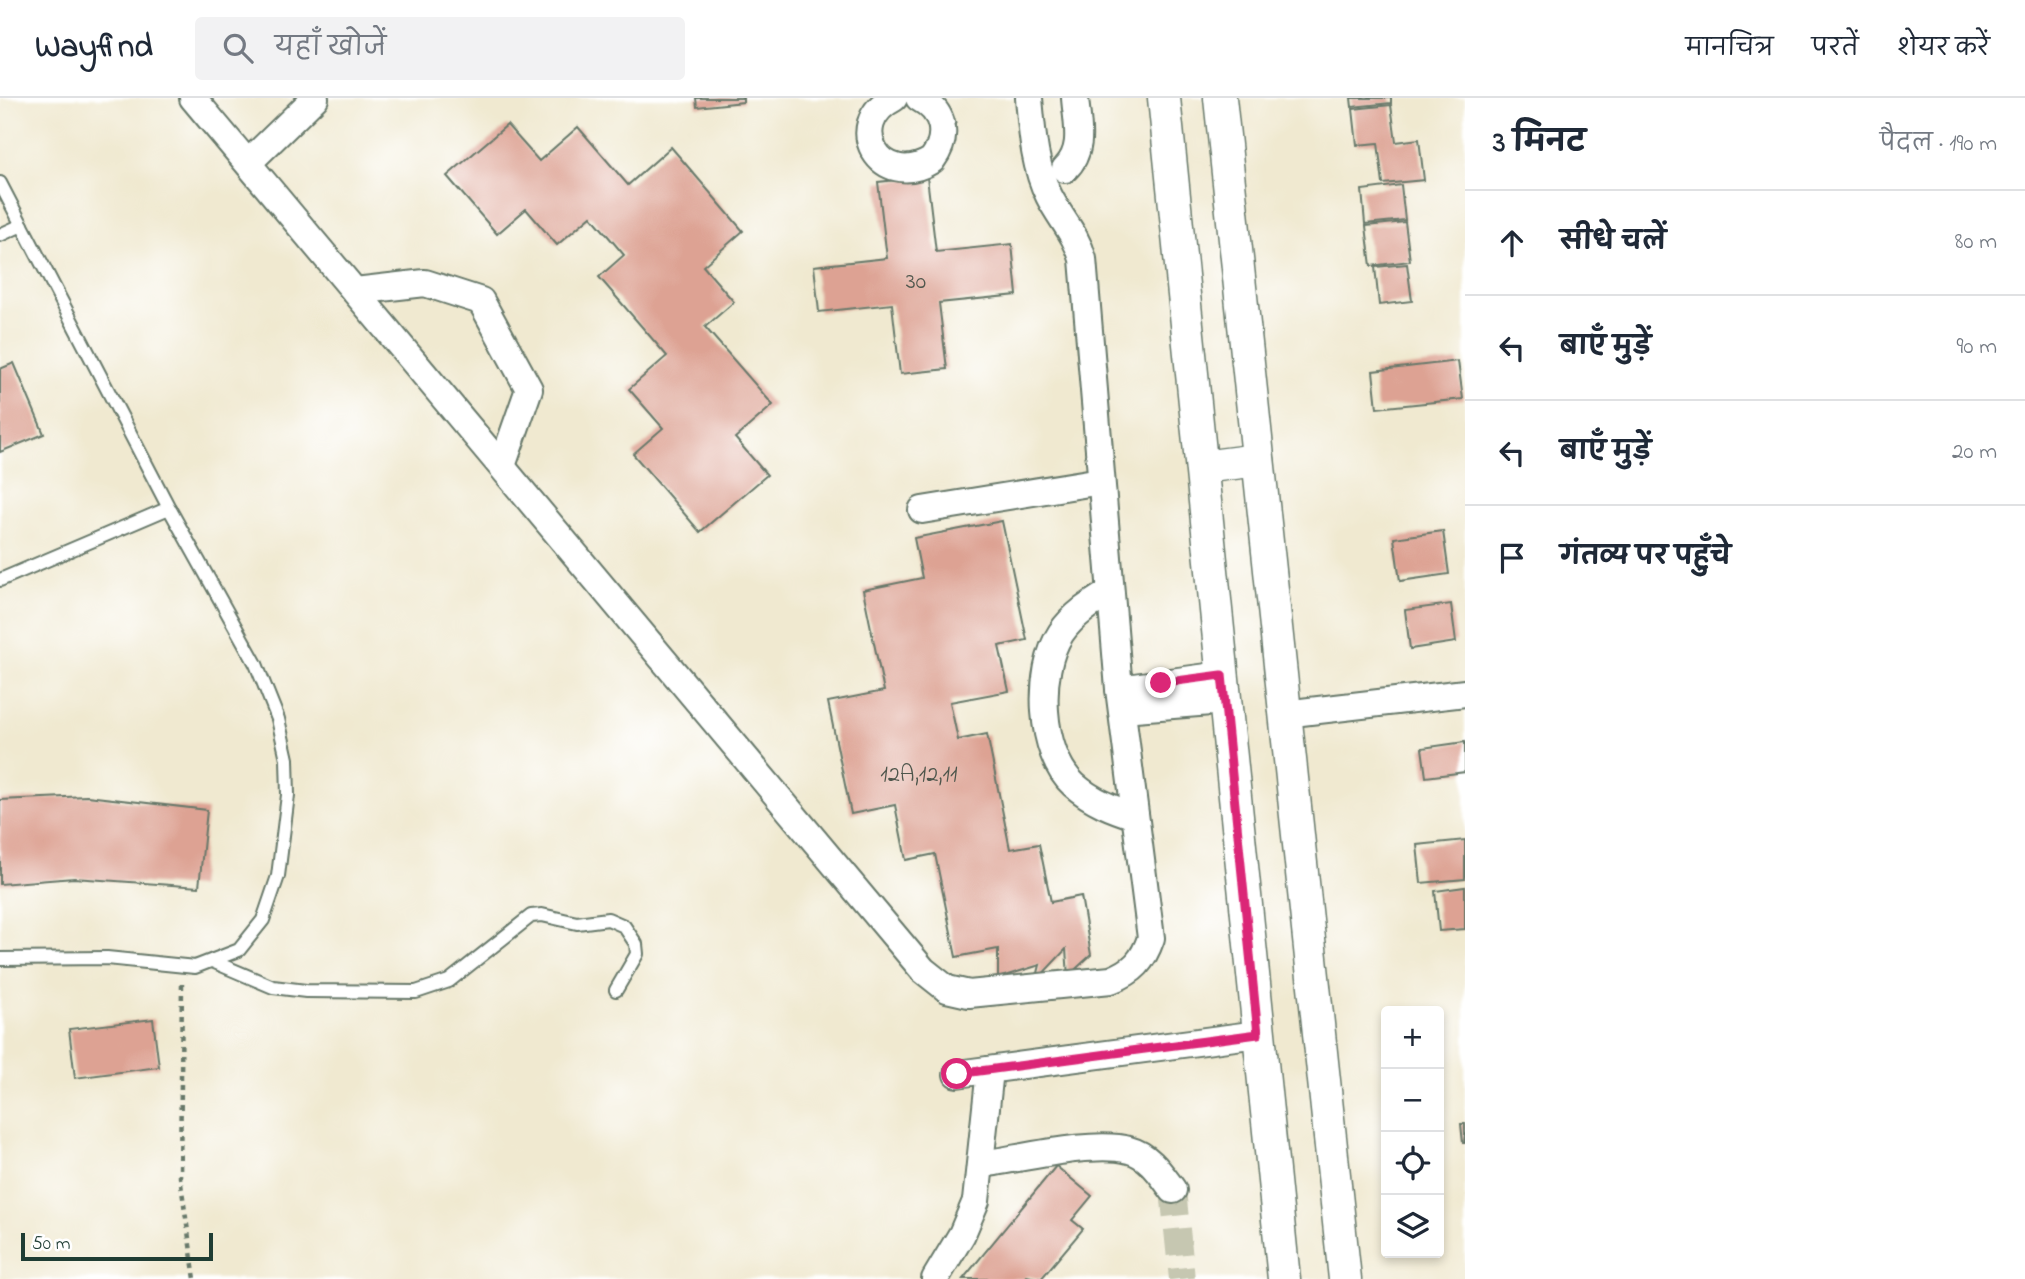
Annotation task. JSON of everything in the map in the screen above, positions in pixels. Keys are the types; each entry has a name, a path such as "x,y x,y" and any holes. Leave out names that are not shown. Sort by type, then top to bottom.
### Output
{"street":[{"path":"193,98 923,970 947,989 969,994 1111,980 1132,971 1146,955 1151,938 1120,699 1083,259 1077,239 1049,197 1039,171 1029,98"},
{"path":"248,163 315,98"},
{"path":"894,98 876,111 871,121 871,144 884,163 908,170 932,160 943,138 938,113 919,98"},
{"path":"1065,169 1074,161 1079,146 1075,98"},
{"path":"1164,98 1284,1279"},
{"path":"1220,98 1345,1279"},
{"path":"355,291 425,283 481,301 529,389 502,466"},
{"path":"1202,467 1258,460"},
{"path":"922,510 1101,481"},
{"path":"1110,592 1084,608 1060,634 1046,673 1045,717 1052,751 1072,783 1105,807 1135,816"},
{"path":"1120,699 1223,688"},
{"path":"1284,713 1465,693"},
{"path":"957,1074 1258,1034"},
{"path":"935,1279 962,1234 976,1200 982,1164 990,1070"},
{"path":"982,1164 1086,1149 1129,1150 1146,1158 1173,1190"}],"lane":[{"path":"0,183 169,508 256,664 278,719 287,760 288,795 278,876 263,920 239,950 195,967 107,958 0,959"},
{"path":"0,235 22,225"},
{"path":"0,580 169,508"},
{"path":"212,961 274,987 306,991 416,992 449,981 531,916 542,915 577,923 608,919 624,926 636,944 637,954 617,990"}],"path":[{"path":"195,967 182,984 180,1177 195,1279"}],"building":[{"path":"696,98 743,98 743,102 697,107"},
{"path":"1351,98 1391,98 1391,103 1352,107"},
{"path":"1391,105 1396,142 1419,139 1424,180 1383,184 1378,143 1357,145 1353,109"},
{"path":"507,125 539,161 578,127 628,185 671,147 743,231 703,266 734,302 705,327 773,405 735,438 767,475 700,532 633,454 663,428 629,389 667,356 599,277 624,255 591,216 557,245 526,209 497,234 447,176"},
{"path":"927,177 936,252 1012,244 1017,295 939,303 947,369 900,374 892,304 819,312 814,266 887,258 878,182"},
{"path":"1401,185 1405,220 1365,224 1362,190"},
{"path":"1405,222 1410,261 1371,266 1366,226"},
{"path":"1407,264 1412,301 1379,305 1375,267"},
{"path":"1458,361 1463,399 1377,408 1373,371"},
{"path":"14,363 44,434 0,452 0,369"},
{"path":"1002,521 1027,640 999,646 1009,691 950,702 958,740 987,734 1010,849 1039,844 1051,902 1081,896 1091,955 1068,976 1066,949 1036,981 1040,965 998,978 998,949 956,957 935,854 906,860 895,805 851,814 828,702 884,691 863,590 922,578 914,538"},
{"path":"1443,531 1449,574 1400,581 1394,538"},
{"path":"1451,604 1456,642 1410,649 1405,610"},
{"path":"1465,742 1465,772 1426,777 1422,748"},
{"path":"87,796 207,810 199,887 74,878 0,884 0,800"},
{"path":"1465,840 1465,879 1421,883 1417,845"},
{"path":"1465,887 1465,929 1439,931 1435,891"},
{"path":"153,1019 159,1067 75,1078 69,1029"},
{"path":"1461,1124 1465,1124 1465,1143 1463,1143"},
{"path":"1056,1166 1092,1196 1072,1220 1083,1229 1041,1279 1027,1276 1025,1279 963,1279"}],"tunnel":[{"path":"1173,1190 1182,1279"}],"route":[{"path":"957,1074 1258,1034 1222,675 1161,683"}]}
